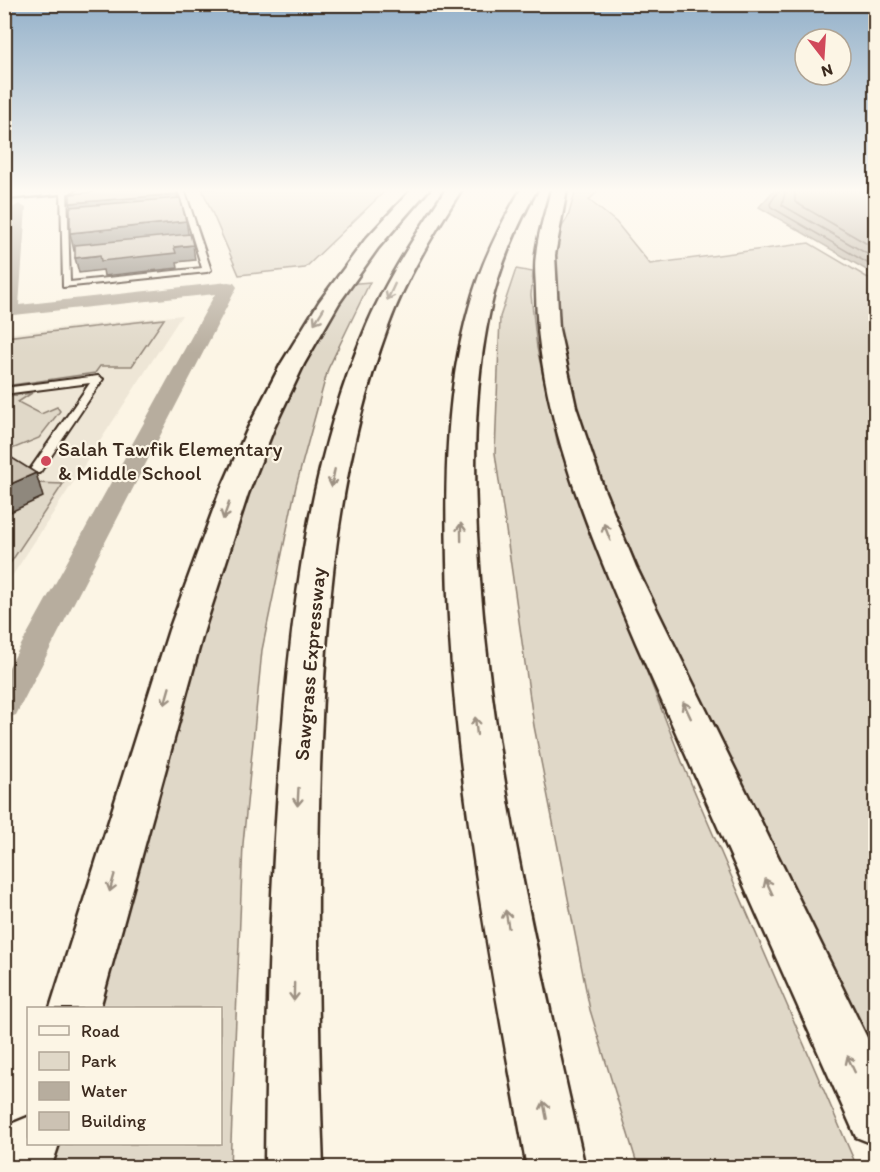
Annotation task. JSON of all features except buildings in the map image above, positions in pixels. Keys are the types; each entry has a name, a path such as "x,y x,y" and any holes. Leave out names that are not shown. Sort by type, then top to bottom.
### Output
{"highway":[{"path":"75,1007 184,638 241,471 281,384 318,317 371,244"},
{"name":"Sawgrass Expressway","path":"294,1167 296,851 303,707 312,606 339,449 370,344 402,268 416,244"},
{"path":"501,244 484,288 476,324 462,421 462,561 468,658 483,783 556,1167"},
{"path":"546,244 544,308 553,363 583,469 609,539 876,1117"},
{"path":"22,1167 30,1145"}],"lane":[{"path":"65,244 66,285 207,270 199,244"},
{"path":"65,257 76,256"},
{"path":"4,391 98,379 35,471"}],"shaded area":[{"name":"Salah Tawfik Elementary & Middle School","path":"182,315 5,587 5,334"}],"green space":[{"path":"226,244 330,244 305,268 239,275"},
{"path":"555,244 634,244 650,264 810,244 875,282 875,1058 646,584 599,481 564,383 553,285"},
{"path":"516,269 533,272 531,295 537,348 558,445 684,767 857,1167 638,1167 590,1010 534,726 495,453 500,317"},
{"path":"370,282 328,369 296,486 262,650 243,844 230,1167 35,1168 43,1145 222,1145 222,1007 86,1007 143,813 250,472 305,351 345,284"},
{"path":"164,319 132,366 100,366 95,373 5,386 5,337"},
{"path":"32,393 18,402 41,414 57,407 60,411 39,438 5,452 5,397"},
{"path":"35,483 63,484 5,571 5,515"}],"water":[{"path":"822,244 875,244 875,275"}],"waterway":[{"path":"4,707 228,287 9,312 16,244"}],"place":[{"name":"Salah Tawfik Elementary & Middle School","path":"46,461"}]}
